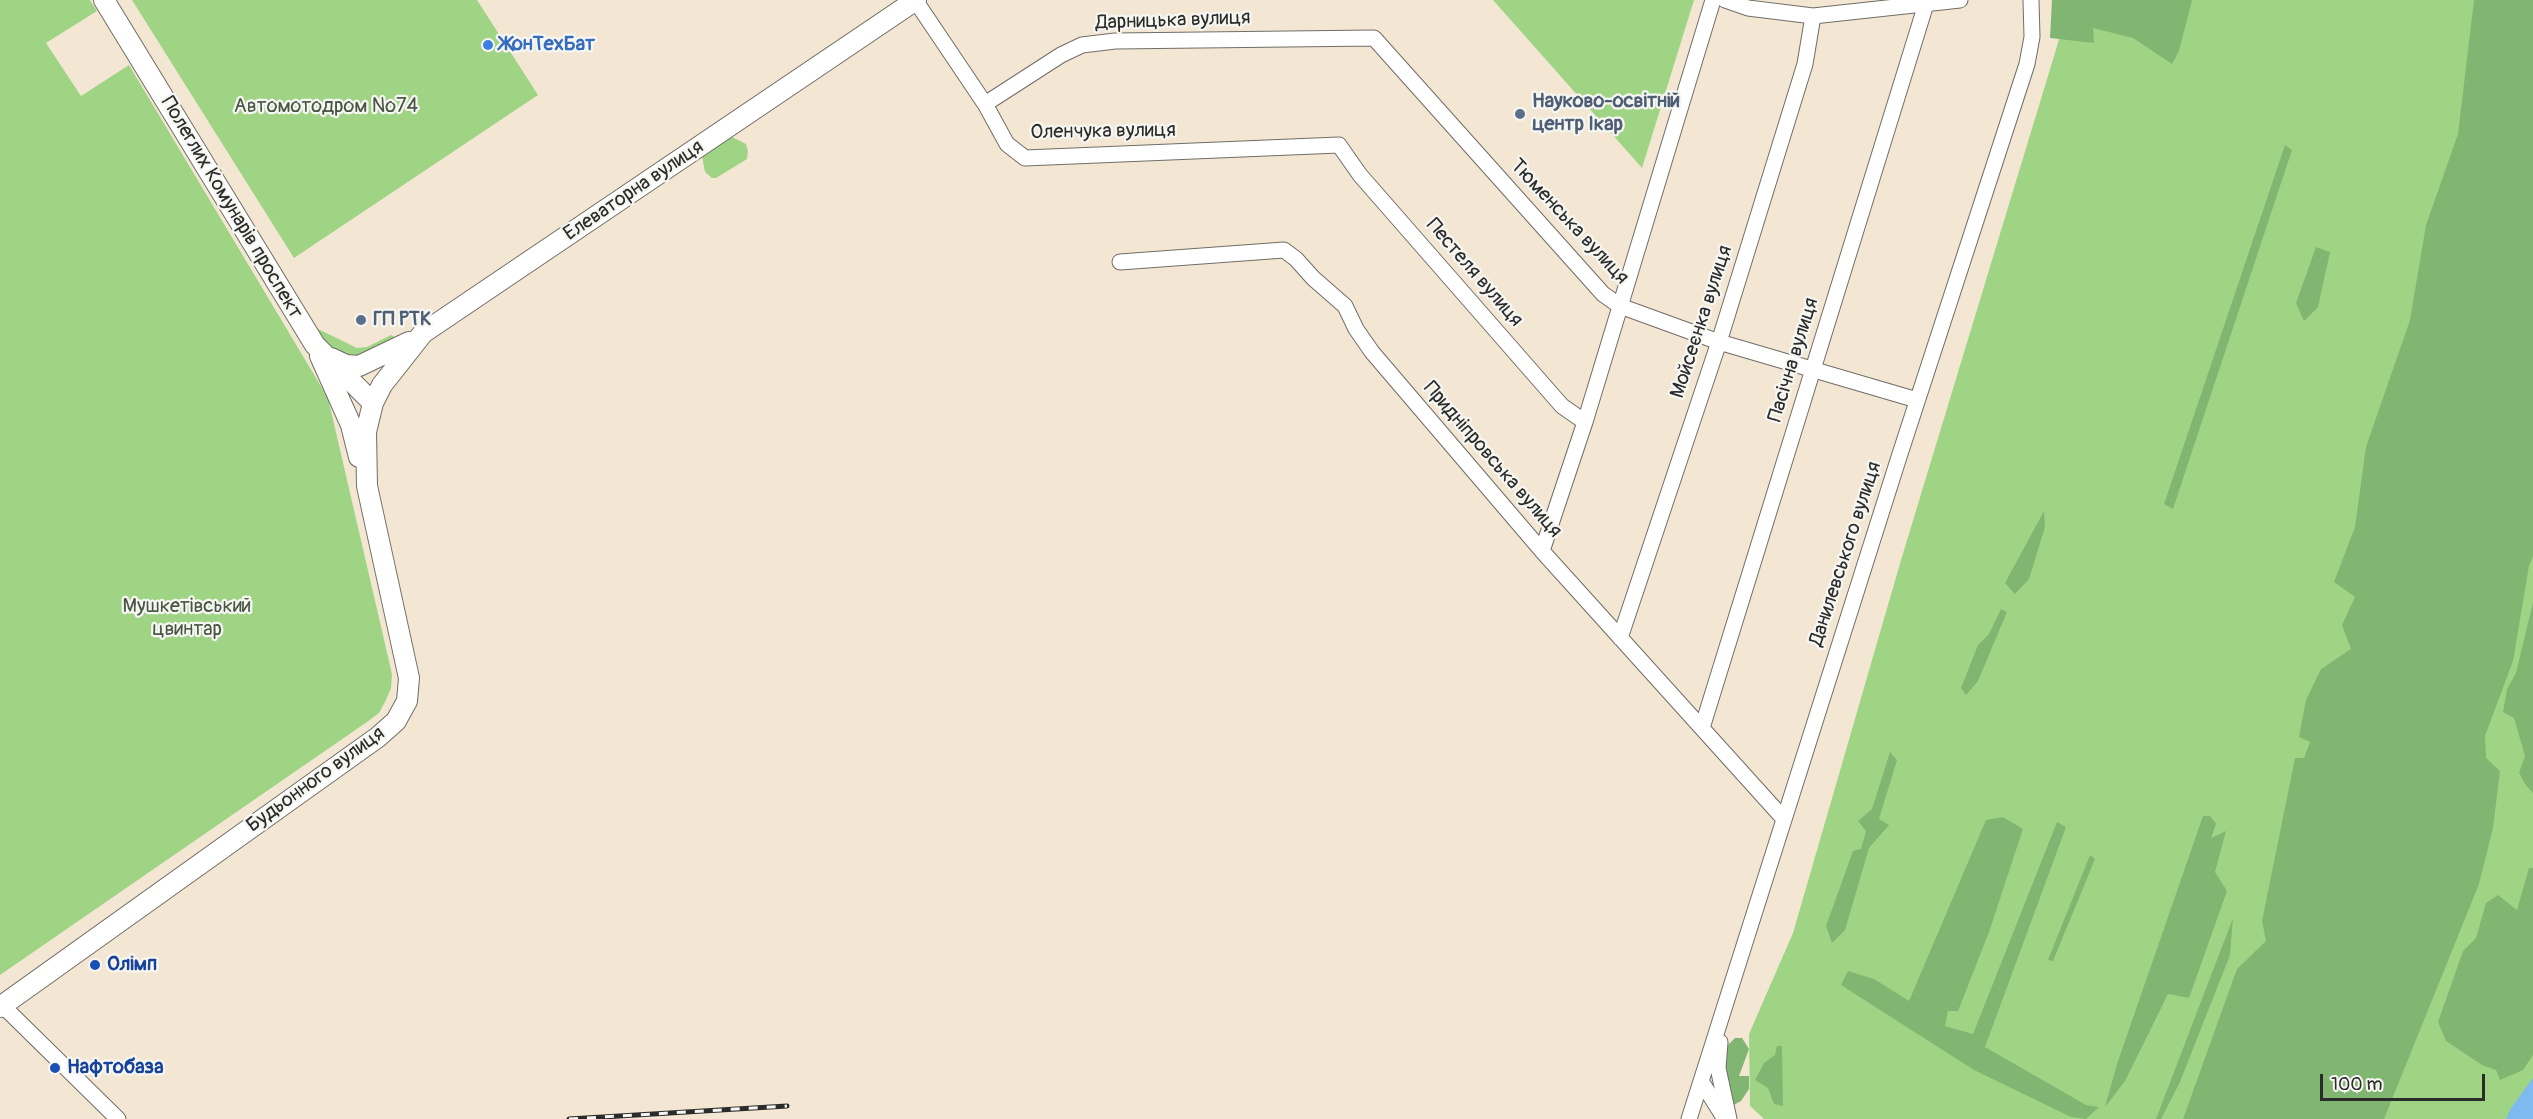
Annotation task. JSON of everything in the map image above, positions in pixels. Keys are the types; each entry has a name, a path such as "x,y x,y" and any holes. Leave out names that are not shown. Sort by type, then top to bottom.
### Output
{"main road":[{"name":"Полеглих Комунарів проспект","path":"104,0 315,345 373,403"},
{"name":"Елеваторна вулиця","path":"373,403 391,372 423,333 916,0"},
{"path":"315,345 337,361 359,366 399,349 423,333"},
{"path":"315,345 351,425 367,486"},
{"name":"Будьонного вулиця","path":"1,1006 378,737 396,721 407,701 409,678 367,486 366,432 373,403"}],"street":[{"name":"Оленчука вулиця","path":"916,0 985,104 1007,144 1025,158 1339,145"},
{"path":"1542,551 1585,422 1713,0"},
{"path":"1725,0 1813,16 1960,0"},
{"name":"Данилевського вулиця","path":"1693,1117 1701,1081 1783,818 2027,64 2032,37 2031,0"},
{"name":"Пасічна вулиця","path":"1702,728 1926,4"},
{"name":"Мойсеєнка вулиця","path":"1620,638 1719,342 1804,64 1813,16"},
{"name":"Тюменська вулиця","path":"1342,38 1374,38 1603,294 1620,306 1719,342 1917,400"},
{"name":"Дарницька вулиця","path":"985,104 1061,55 1082,45 1115,41 1342,38"},
{"name":"Пестеля вулиця","path":"1339,145 1360,175 1562,406 1585,422"},
{"name":"Придніпровська вулиця","path":"1120,262 1284,250 1345,306 1356,329 1372,352 1542,551 1783,818"},
{"path":"1,1006 118,1119"},
{"path":"1720,1022 1718,1068 1727,1119"},
{"path":"1701,1081 1727,1119"}],"green space":[{"name":"Мушкетівський цвинтар","path":"0,0 90,0 97,11 46,43 81,96 129,65 328,398 392,674 391,688 379,713 0,975"},
{"name":"Автомотодром №74","path":"132,0 477,0 538,95 294,258"},
{"path":"1493,0 1694,0 1642,168"},
{"path":"2052,0 2192,0 2179,51 2172,64 2133,38 2093,28 2094,43 2050,38"},
{"path":"2071,0 2533,0 2533,1119 1764,1119 1750,1106 1749,1034 1793,933 1901,560"},
{"path":"2474,0 2533,0 2533,556 2529,566 2513,661 2485,736 2486,758 2500,771 2493,828 2479,884 2384,1119 2183,1119 2237,969 2266,941 2262,921 2295,758 2304,758 2310,742 2299,737 2306,700 2321,669 2351,649 2342,625 2355,597 2334,582 2355,527 2366,447 2410,320 2426,225 2458,134"},
{"path":"732,137 746,144 747,159 716,178 712,178 705,172 702,156"},
{"path":"2285,145 2292,150 2173,509 2164,504"},
{"path":"2316,247 2330,252 2318,307 2304,321 2296,303"},
{"path":"312,326 357,348 367,347 391,335 398,339 361,360 330,349"},
{"path":"2044,511 2045,527 2029,579 2015,594 2005,583"},
{"path":"2533,602 2533,793 2519,773 2525,756 2514,718 2503,712 2507,689 2516,673"},
{"path":"2001,609 2007,612 1978,681 1966,695 1961,688 1978,645 1989,634"},
{"path":"1890,752 1897,760 1879,819 1889,825 1869,848 1845,930 1832,943 1826,926 1853,851 1861,849 1866,831 1858,821 1872,809"},
{"path":"2203,816 2210,816 2216,824 2211,838 2226,831 2215,872 2227,891 2189,998 2168,994 2125,1081 2105,1107 2117,1064"},
{"path":"2003,817 2023,829 1989,932 1958,1011 1948,1011 1945,1026 1973,1034 2057,822 2066,827 1985,1047 2086,1105 2099,1107 2086,1119 2071,1117 1974,1070 1841,985 1848,971 1874,979 1909,1001 1986,820"},
{"path":"2090,855 2095,859 2053,961 2048,960"},
{"path":"2529,868 2533,868 2533,1055 2523,1070 2500,1080 2496,1070 2482,1065 2446,1041 2438,1022 2463,951 2476,938 2486,903 2498,895 2517,910"},
{"path":"2233,918 2230,955 2180,1082 2161,1119 2156,1119"},
{"path":"1735,1038 1742,1038 1749,1049 1739,1076 1749,1076 1749,1089 1741,1101 1730,1107 1724,1068 1727,1046"},
{"path":"1777,1046 1782,1046 1783,1106 1774,1104 1768,1088 1755,1080 1764,1063 1775,1055"}],"water":[{"path":"2533,1078 2533,1119 2506,1119 2511,1108"}],"railway":[{"path":"569,1119 787,1106"}],"place":[{"name":"ЖонТехБат","path":"488,45"},
{"name":"Науково-освітній центр Ікар","path":"1520,114"},
{"name":"ГП РТК","path":"361,320"},
{"name":"Олімп","path":"95,965"},
{"name":"Нафтобаза","path":"55,1068"}]}
